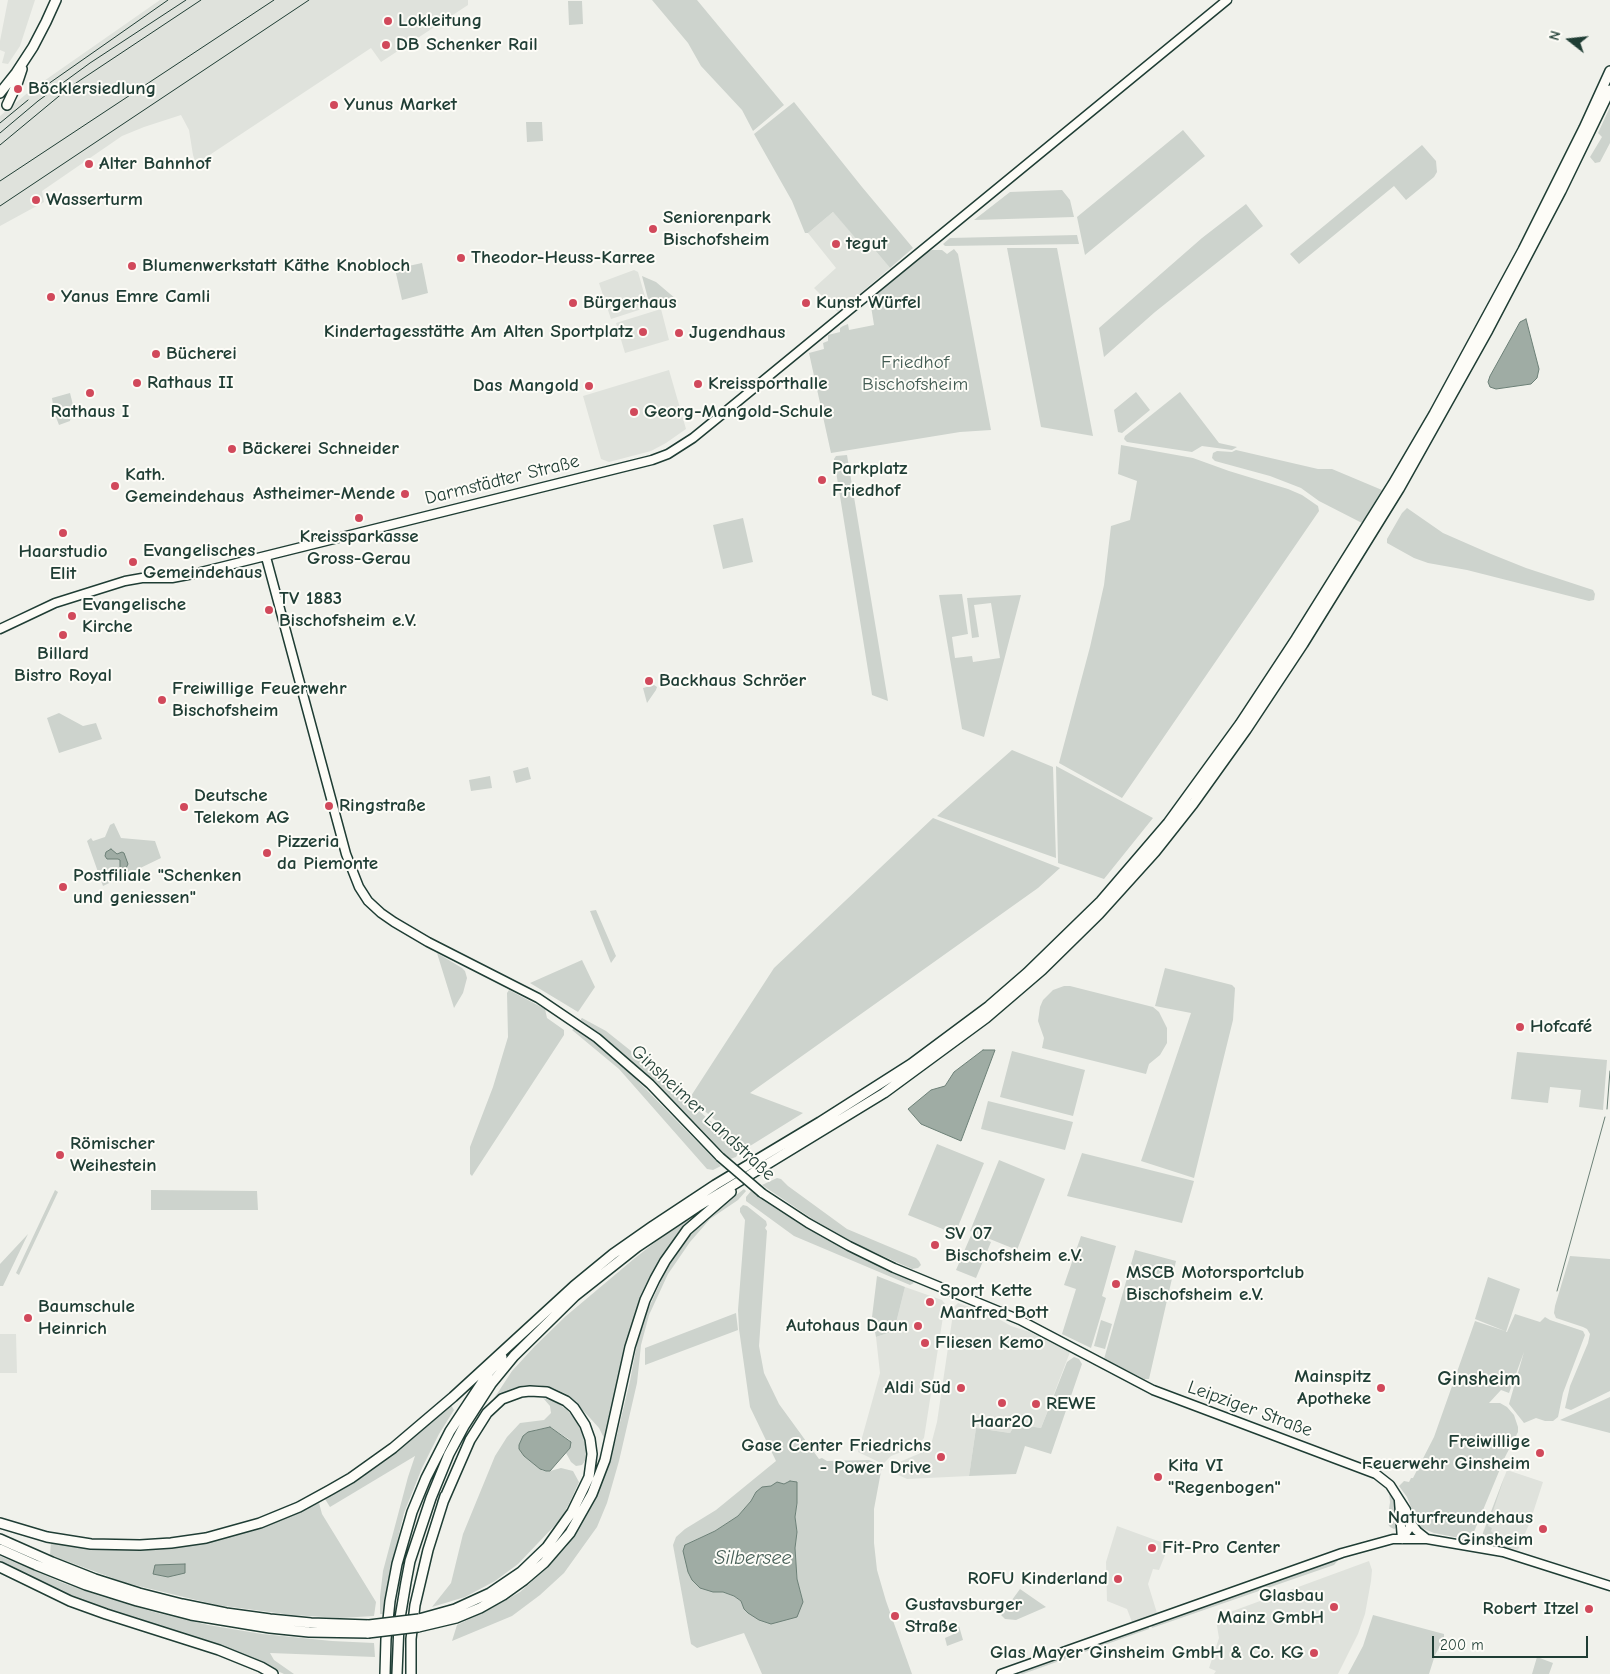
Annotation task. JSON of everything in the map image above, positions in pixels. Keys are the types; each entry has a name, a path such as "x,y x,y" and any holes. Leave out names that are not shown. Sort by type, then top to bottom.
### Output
{"highway":[{"path":"0,85 28,46 51,0"},
{"path":"0,93 25,59 56,0"},
{"path":"7,105 17,84 25,59"},
{"path":"0,1523 47,1537 91,1544 140,1545 171,1543 206,1538 253,1525 313,1500 351,1478 393,1448 453,1397 574,1286 653,1226 715,1185 872,1090 944,1040 1027,973 1101,901 1143,853 1193,790 1296,640 1434,414 1523,250 1584,128 1610,71"},
{"path":"397,1674 400,1624 410,1561 431,1498 449,1454 472,1413 503,1370 527,1343 575,1296 637,1247 697,1207 884,1093 960,1038 1023,988 1081,933 1117,895 1155,852 1192,804 1246,730 1298,652 1404,481 1525,262 1610,90"},
{"path":"0,1549 86,1585 137,1601 182,1613 270,1628 309,1632 368,1629 456,1618 480,1608 503,1595 535,1572 562,1543 586,1507 601,1472 610,1444 630,1347 645,1300 662,1267 687,1230 714,1205 804,1141"},
{"path":"385,1674 390,1601 401,1546 412,1512 426,1478 458,1418 489,1372 524,1333"},
{"path":"411,1674 411,1639 415,1605 428,1550 457,1461 470,1429 494,1388 527,1343"},
{"path":"418,1623 473,1602 501,1586 521,1572 563,1528 577,1505 586,1486 591,1469 592,1446 585,1425 574,1408 562,1398 548,1392 530,1391 512,1395 495,1405 479,1424 466,1448 443,1502"},
{"path":"0,1539 95,1579 182,1604 270,1619 368,1629"},
{"path":"0,1567 70,1601 219,1650 261,1667 272,1674"}],"main road":[{"name":"Darmstädter Straße","path":"0,629 55,603 134,579 178,577 266,557 652,460 668,454 694,438 1226,0"},
{"name":"Ginsheimer Landstraße","path":"266,557 347,858 359,887 368,901 381,913 428,942 538,998 580,1026 615,1052 650,1084 720,1157 762,1193 808,1223 894,1268 1020,1320 1087,1356"},
{"name":"Leipziger Straße","path":"1087,1356 1153,1390 1376,1474 1390,1484 1404,1504 1410,1522"},
{"path":"1398,1496 1402,1519 1402,1539"},
{"path":"1402,1539 1409,1530 1410,1522"},
{"path":"1410,1522 1427,1539"},
{"path":"1001,1674 1342,1553 1393,1539 1427,1539 1512,1554 1610,1586"}],"shaded area":[{"path":"8,0 35,0 20,46 8,64 2,63 5,52 0,50 0,41"},
{"path":"160,0 468,0 468,5 381,62 371,48 196,164 189,130 181,115 122,136 42,191 44,202 0,226 0,116 31,90"},
{"path":"833,212 864,247 869,243 890,268 838,312 814,288 836,268 808,233"},
{"path":"634,270 638,272 648,307 611,319 599,283"},
{"name":"Kindertagesstätte Am Alten Sportplatz","path":"661,309 669,340 625,353 616,323"},
{"name":"Georg-Mangold-Schule","path":"669,370 686,429 651,451 609,462 601,459 583,396"},
{"path":"905,1287 942,1300 945,1304 924,1438 917,1446 891,1456 883,1464 858,1452 880,1373 876,1337 894,1331"},
{"path":"958,1303 992,1315 1011,1326 1030,1332 1070,1352 1041,1428 1015,1424 1010,1433 976,1428 969,1476 907,1479 890,1471 897,1463 923,1452 930,1446 937,1422 954,1307"},
{"path":"0,1334 16,1334 17,1373 0,1373"},
{"path":"1507,1470 1543,1482 1530,1522 1518,1550 1487,1544 1482,1539"},
{"path":"1117,1526 1169,1545 1159,1570 1153,1569 1148,1584 1157,1613 1132,1622 1127,1609 1107,1601 1106,1562"},
{"path":"1369,1561 1372,1570 1365,1614 1358,1634 1338,1674 1214,1674 1216,1671 1209,1668 1219,1638 1216,1620 1222,1615"}],"green space":[{"path":"652,0 697,0 784,105 753,131 742,110 701,66 688,43"},
{"path":"568,1 582,1 583,24 569,25"},
{"path":"794,102 913,248 890,268 869,243 864,248 833,212 808,233 805,233 792,201 754,134"},
{"path":"1610,107 1610,143 1600,162 1595,163 1590,157 1602,137 1598,133"},
{"path":"526,122 542,122 543,141 527,142"},
{"path":"1183,130 1205,156 1085,255 1077,217"},
{"path":"1422,145 1436,161 1437,172 1434,177 1406,200 1394,186 1299,264 1290,254"},
{"path":"1062,190 1070,200 1074,217 974,220 1010,192"},
{"path":"1246,204 1263,226 1155,312 1104,357 1099,328 1202,238"},
{"path":"1077,235 1079,244 945,246 943,244 950,238"},
{"path":"1007,248 1057,248 1093,436 1041,427"},
{"name":"Friedhof Bischofsheim","path":"954,249 958,254 991,430 960,432 831,453 809,353 824,349 823,343 828,341 828,335 840,332 840,328 843,326 848,324 849,330 874,325 870,300 927,252 942,250 947,254"},
{"path":"422,263 428,293 402,300 395,269"},
{"path":"642,276 656,282 676,299 650,306"},
{"path":"1136,392 1150,410 1122,433 1118,432 1114,410"},
{"path":"1180,392 1219,443 1237,447 1232,450 1202,446 1192,452 1127,442 1124,439 1125,436"},
{"path":"70,393 73,405 70,421 59,425 54,412 52,398"},
{"path":"1121,445 1193,458 1288,489 1302,495 1318,506 1319,511 1122,798 1059,763 1090,647 1104,585 1111,526 1130,520 1137,481 1118,474"},
{"path":"1236,450 1318,469 1332,469 1382,490 1362,523 1319,501 1301,488 1270,476 1215,461 1212,458 1213,453 1217,451 1232,452"},
{"path":"847,455 888,701 872,695 834,459 836,456"},
{"path":"1407,508 1443,533 1526,568 1593,590 1595,594 1594,600 1589,601 1467,570 1428,563 1414,558 1387,543 1387,539"},
{"path":"743,518 753,562 723,569 713,525"},
{"path":"962,594 968,634 952,637 955,658 972,656 973,662 1000,658 991,603 974,605 979,637 972,638 967,598 1021,595 984,737 962,729 939,595"},
{"path":"654,685 657,687 656,690 647,703 643,688"},
{"path":"59,713 83,726 96,723 102,739 59,753 47,718"},
{"path":"1012,750 1053,767 1056,858 937,816"},
{"path":"1056,766 1153,818 1104,879 1058,863"},
{"path":"528,767 531,779 516,783 513,771"},
{"path":"490,776 492,788 471,791 469,780"},
{"path":"933,818 1060,868 1038,888 750,1093 803,1113 750,1146 744,1145 692,1100 691,1096 774,968"},
{"path":"114,823 121,838 155,841 161,858 103,886 87,841 91,838 93,841 105,837 110,825"},
{"path":"596,910 616,956 611,963 590,911"},
{"path":"437,953 465,971 467,978 463,993 454,1008"},
{"path":"582,960 595,987 578,1012 530,983"},
{"path":"1165,968 1232,985 1235,988 1233,1020 1194,1178 1141,1161 1191,1013 1155,1006"},
{"path":"1064,986 1153,1007 1159,1012 1167,1028 1167,1043 1160,1055 1149,1064 1146,1074 1042,1048 1044,1038 1038,1021 1040,1007 1043,1000 1053,990"},
{"path":"509,990 545,1009 547,1018 564,1030 564,1035 472,1176 470,1174 470,1147 493,1087 508,1037 507,993"},
{"path":"582,1018 606,1031 685,1094 690,1103 741,1148 736,1157 730,1159 653,1080 603,1036 581,1020"},
{"path":"576,1027 628,1071 721,1166 713,1170 707,1169 619,1069 572,1030"},
{"path":"1012,1051 1085,1070 1073,1116 1000,1097"},
{"path":"1517,1052 1607,1060 1603,1110 1579,1107 1581,1090 1550,1087 1548,1103 1511,1099"},
{"path":"988,1101 1073,1122 1065,1150 981,1129"},
{"path":"937,1144 984,1163 955,1234 908,1215"},
{"path":"1082,1153 1194,1181 1182,1223 1067,1196"},
{"path":"999,1160 1045,1179 1017,1250 970,1231"},
{"path":"777,1178 781,1179 847,1229 916,1258 921,1265 918,1268 912,1269 858,1245 814,1220 762,1185"},
{"path":"744,1189 746,1191 738,1200 710,1219 690,1242 668,1274 649,1315 641,1345 637,1383 619,1461 607,1503 597,1527 564,1573 540,1595 512,1616 452,1641 457,1625 520,1592 546,1569 567,1546 587,1514 602,1483 616,1439 637,1344 646,1314 665,1272 688,1238 709,1216"},
{"path":"55,1190 58,1192 19,1275 16,1273"},
{"path":"151,1190 257,1191 258,1210 151,1210"},
{"path":"751,1191 800,1223 914,1283 910,1285 794,1236 746,1201 746,1197"},
{"path":"743,1205 747,1206 766,1221 767,1225 765,1228 767,1231 759,1346 764,1373 779,1404 819,1459 822,1458 827,1461 869,1460 882,1466 874,1509 874,1543 877,1570 912,1674 762,1674 744,1633 697,1648 691,1644 673,1545 676,1537 685,1529 716,1510 776,1461 750,1407 738,1310 745,1220 740,1212 740,1208","holes":["784,1484 797,1503 795,1548 797,1579 803,1602 744,1609 741,1601 723,1592 685,1545 715,1531 738,1516 756,1492 771,1486"]},
{"path":"699,1212 674,1240 641,1299 627,1347 606,1442 599,1428 568,1395 553,1388 525,1385 511,1389 491,1403 512,1371 566,1316 663,1236"},
{"path":"972,1233 991,1242 976,1278 956,1270"},
{"path":"28,1234 3,1286 0,1286 0,1264"},
{"path":"1081,1236 1116,1246 1102,1296 1106,1298 1091,1348 1062,1334 1076,1289 1064,1285"},
{"path":"1135,1250 1176,1261 1149,1379 1144,1379 1104,1359"},
{"path":"1570,1256 1610,1259 1610,1391 1571,1410 1565,1408 1570,1386 1590,1334 1583,1327 1556,1318 1554,1313"},
{"path":"877,1276 905,1287 894,1331 876,1337 872,1317"},
{"path":"1488,1277 1520,1289 1506,1332 1515,1314 1540,1322 1545,1317 1583,1331 1585,1335 1563,1393 1558,1417 1553,1421 1536,1418 1524,1423 1509,1404 1524,1352 1509,1393 1501,1390 1489,1403 1500,1403 1507,1407 1514,1415 1518,1432 1505,1457 1471,1539 1465,1539 1434,1533 1419,1527 1407,1497 1399,1486 1404,1481 1409,1482 1413,1478 1434,1437 1475,1321 1505,1331 1475,1319"},
{"path":"736,1313 738,1330 645,1365 645,1348"},
{"path":"1101,1320 1112,1324 1105,1349 1094,1346"},
{"path":"1074,1357 1079,1359 1082,1364 1051,1454 1025,1446 1016,1474 969,1476 976,1428 1010,1433 1015,1424 1041,1428 1067,1362"},
{"path":"1610,1397 1610,1433 1560,1420 1586,1408"},
{"path":"543,1398 556,1402 567,1410 577,1422 586,1448 585,1461 582,1465 576,1466 571,1462 566,1453 570,1448 570,1440 550,1427 535,1430 524,1456 543,1471 561,1468 573,1471 579,1482 569,1504 560,1520 518,1564 495,1581 465,1597 432,1607 451,1583 463,1534 495,1456 507,1437 520,1423 544,1420 551,1413 550,1406"},
{"path":"451,1405 454,1410 439,1434 422,1468 404,1513 390,1571 383,1614 380,1614 383,1571 415,1456 330,1507 325,1499 354,1482 388,1457"},
{"path":"1505,1475 1488,1526 1492,1528 1491,1531 1495,1535 1494,1539 1511,1544 1513,1541 1511,1548 1487,1544 1482,1536"},
{"path":"1390,1491 1396,1503 1398,1527 1394,1529 1387,1523"},
{"path":"319,1503 322,1514 376,1602 374,1616 341,1618 292,1615 217,1605 126,1583 50,1555 51,1542 91,1548 142,1550 190,1545 234,1535 281,1520"},
{"path":"0,1556 63,1583 154,1612 208,1625 262,1634 374,1643 375,1657 270,1653 274,1660 294,1674 284,1674 246,1656 84,1604 0,1563"},
{"path":"1340,1558 1334,1565 1152,1628 1151,1624"},
{"path":"1020,1589 1046,1607 1016,1620 1005,1619 1001,1615"},
{"path":"1373,1615 1444,1634 1444,1639 1435,1655 1429,1674 1348,1674 1363,1646"},
{"path":"1148,1625 1149,1629 1023,1674 1015,1674"},
{"path":"959,1626 963,1640 947,1646 945,1638 954,1634 953,1628"},
{"path":"1537,1657 1553,1663 1549,1674 1532,1674"}],"water":[{"path":"1526,319 1539,369 1537,378 1531,384 1496,389 1490,387 1488,382 1490,376 1520,322"},
{"path":"111,849 117,854 124,853 128,864 126,868 120,869 120,860 118,859 107,859 105,856 106,852"},
{"path":"983,1050 995,1050 961,1141 921,1124 908,1109 931,1090 945,1086 954,1072"},
{"path":"550,1427 571,1442 570,1448 550,1471 546,1471 540,1469 524,1456 519,1449 519,1445 523,1436 528,1432"},
{"name":"Silbersee","path":"790,1481 797,1482 795,1517 797,1532 795,1548 797,1579 803,1602 797,1617 771,1624 759,1620 748,1613 741,1601 734,1596 700,1588 692,1580 688,1572 683,1551 685,1545 715,1531 738,1516 762,1487 771,1486 777,1482 784,1484"},
{"path":"185,1564 185,1573 168,1577 153,1574 155,1565"}],"waterway":[{"path":"1607,1109 1610,1071"},
{"path":"1557,1291 1605,1117"}],"railway":[{"path":"41,89 168,0"},
{"path":"0,133 38,101 90,63 186,0"},
{"path":"0,145 70,87 201,0"},
{"path":"0,181 274,0"},
{"path":"0,206 309,0"},
{"path":"0,123 28,100"}],"place":[{"name":"Lokleitung","path":"388,21"},
{"name":"DB Schenker Rail","path":"386,45"},
{"name":"Böcklersiedlung","path":"18,89"},
{"name":"Yunus Market","path":"334,105"},
{"name":"Alter Bahnhof","path":"89,164"},
{"name":"Wasserturm","path":"36,200"},
{"name":"Seniorenpark Bischofsheim","path":"653,229"},
{"name":"tegut","path":"836,244"},
{"name":"Theodor-Heuss-Karree","path":"461,258"},
{"name":"Blumenwerkstatt Käthe Knobloch","path":"132,266"},
{"name":"Yanus Emre Camli","path":"51,297"},
{"name":"Bürgerhaus","path":"573,303"},
{"name":"Kunst Würfel","path":"806,303"},
{"name":"Kindertagesstätte Am Alten Sportplatz","path":"643,332"},
{"name":"Jugendhaus","path":"679,333"},
{"name":"Bücherei","path":"156,354"},
{"name":"Rathaus II","path":"137,383"},
{"name":"Kreissporthalle","path":"698,384"},
{"name":"Das Mangold","path":"589,386"},
{"name":"Rathaus I","path":"90,393"},
{"name":"Georg-Mangold-Schule","path":"634,412"},
{"name":"Bäckerei Schneider","path":"232,449"},
{"name":"Parkplatz Friedhof","path":"822,480"},
{"name":"Kath. Gemeindehaus","path":"115,486"},
{"name":"Astheimer-Mende","path":"405,494"},
{"name":"Kreissparkasse Gross-Gerau","path":"359,518"},
{"name":"Haarstudio Elit","path":"63,533"},
{"name":"Evangelisches Gemeindehaus","path":"133,562"},
{"name":"TV 1883 Bischofsheim e.V.","path":"269,610"},
{"name":"Evangelische Kirche","path":"72,616"},
{"name":"Billard Bistro Royal","path":"63,635"},
{"name":"Backhaus Schröer","path":"649,681"},
{"name":"Freiwillige Feuerwehr Bischofsheim","path":"162,700"},
{"name":"Ringstraße","path":"329,806"},
{"name":"Deutsche Telekom AG","path":"184,807"},
{"name":"Pizzeria da Piemonte","path":"267,853"},
{"name":"Postfiliale \"Schenken und geniessen\"","path":"63,887"},
{"name":"Hofcafé","path":"1520,1027"},
{"name":"Römischer Weihestein","path":"60,1155"},
{"name":"SV 07 Bischofsheim e.V.","path":"935,1245"},
{"name":"MSCB Motorsportclub Bischofsheim e.V.","path":"1116,1284"},
{"name":"Sport Kette Manfred Bott","path":"930,1302"},
{"name":"Baumschule Heinrich","path":"28,1318"},
{"name":"Autohaus Daun","path":"918,1326"},
{"name":"Fliesen Kemo","path":"925,1343"},
{"name":"Aldi Süd","path":"961,1388"},
{"name":"Mainspitz Apotheke","path":"1381,1388"},
{"name":"Haar2O","path":"1002,1403"},
{"name":"REWE","path":"1036,1404"},
{"name":"Freiwillige Feuerwehr Ginsheim","path":"1540,1453"},
{"name":"Gase Center Friedrichs - Power Drive","path":"941,1457"},
{"name":"Kita VI \"Regenbogen\"","path":"1158,1477"},
{"name":"Naturfreundehaus Ginsheim","path":"1543,1529"},
{"name":"Fit-Pro Center","path":"1152,1548"},
{"name":"ROFU Kinderland","path":"1118,1579"},
{"name":"Glasbau Mainz GmbH","path":"1334,1607"},
{"name":"Robert Itzel","path":"1589,1609"},
{"name":"Gustavsburger Straße","path":"895,1616"},
{"name":"Glas Mayer Ginsheim GmbH & Co. KG","path":"1314,1653"}],"district":[{"name":"Ginsheim","path":"1479,1379"}]}
